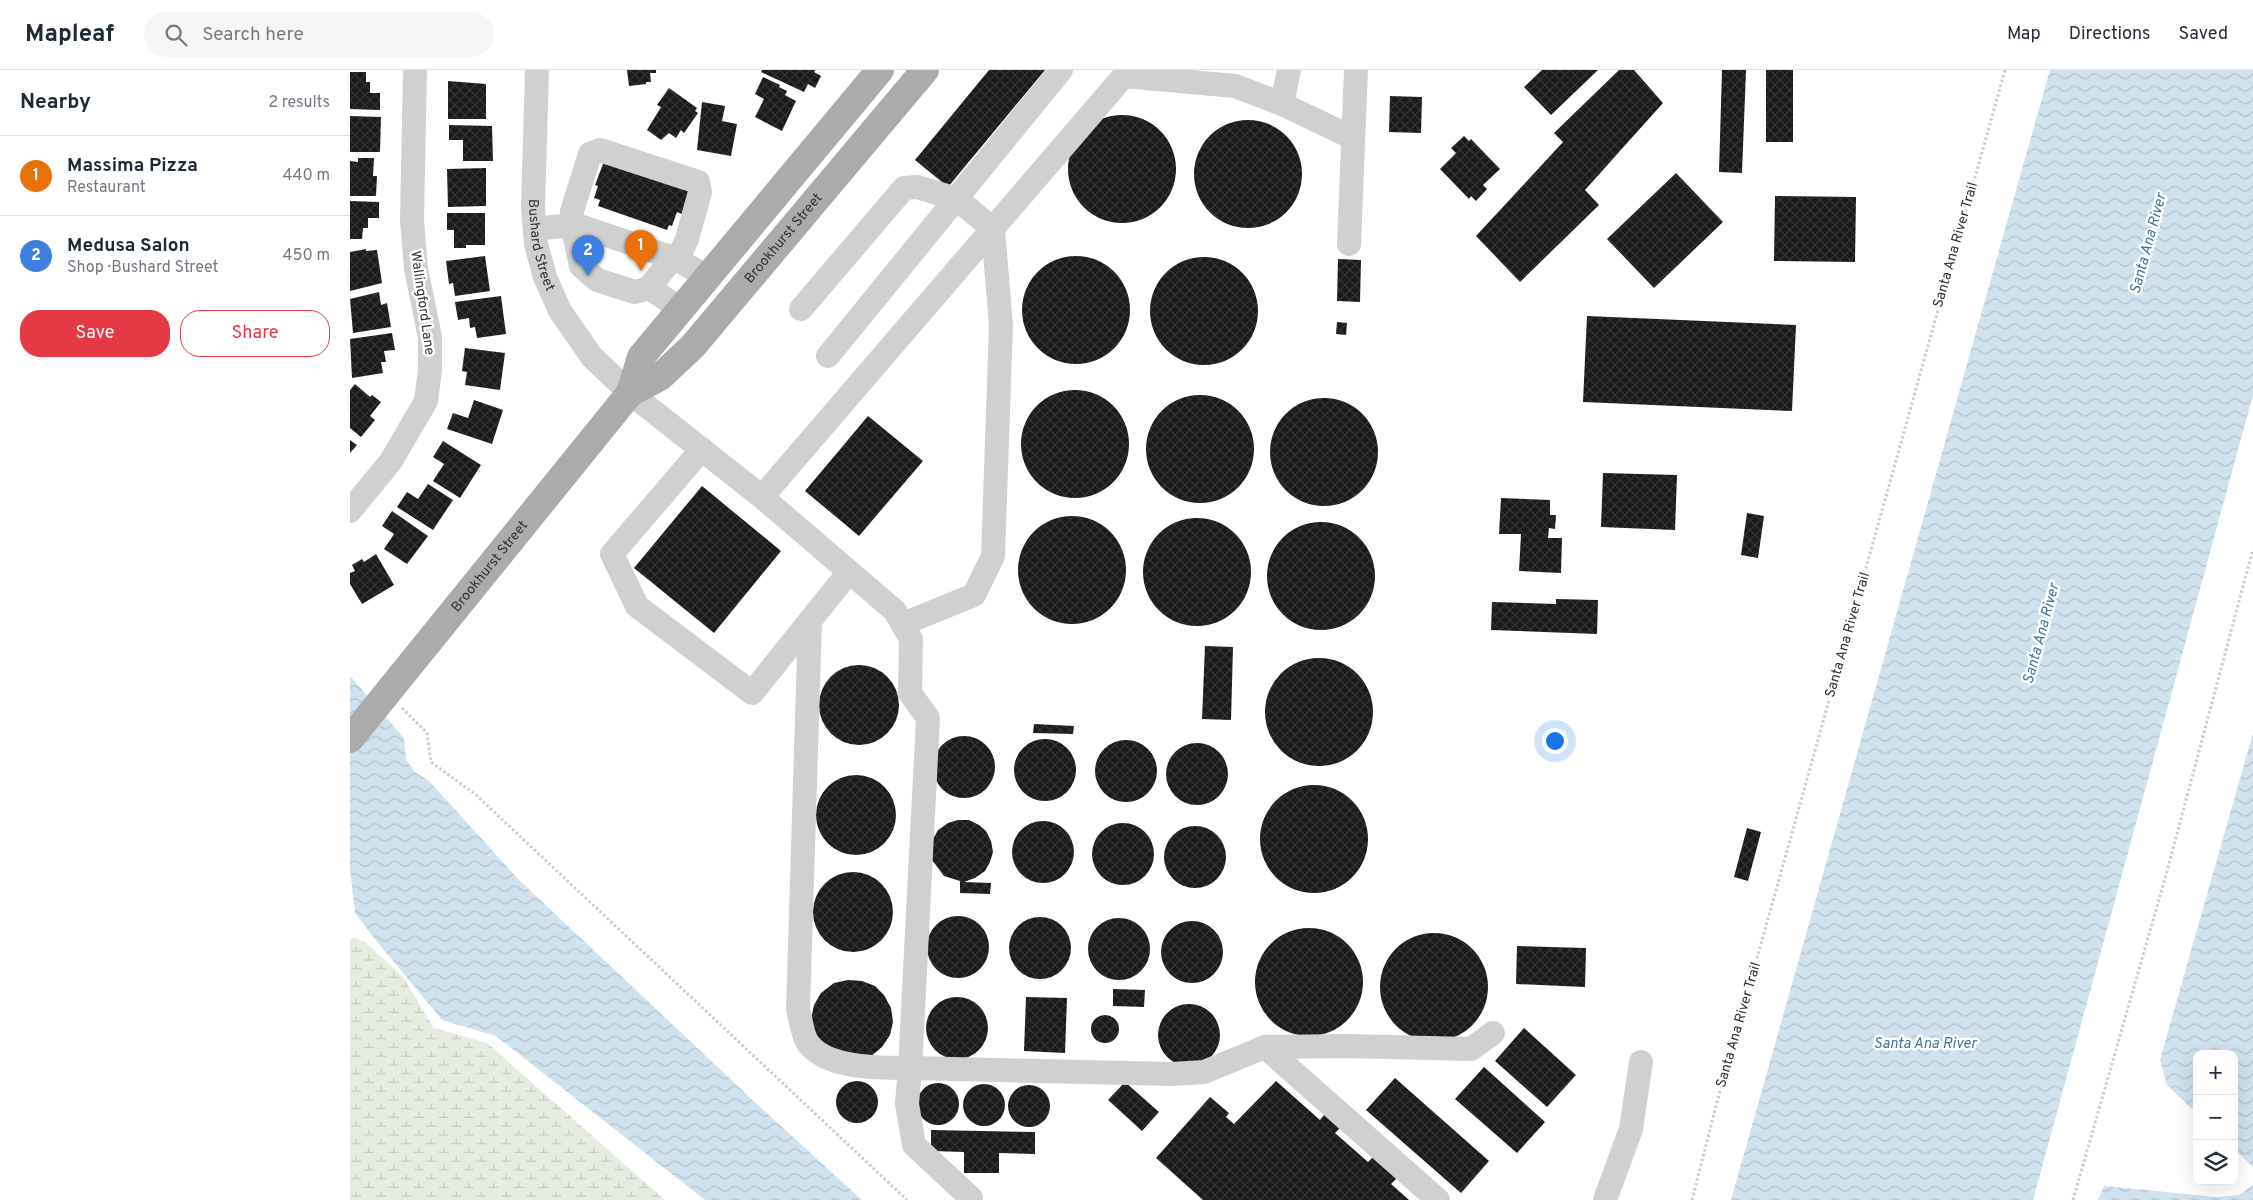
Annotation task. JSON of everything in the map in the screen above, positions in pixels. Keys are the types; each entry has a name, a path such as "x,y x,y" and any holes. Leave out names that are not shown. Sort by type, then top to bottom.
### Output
{"main road":[{"name":"Brookhurst Street","path":"350,740 630,392 641,357 880,70"},
{"name":"Brookhurst Street","path":"630,392 660,377 693,346 925,70"}],"street":[{"name":"Wallingford Lane","path":"350,511 391,461 426,401 430,370 430,337 416,269 412,220 415,70"},
{"name":"Bushard Street","path":"537,70 534,208 536,244 545,277 560,311 592,357 630,392 762,497 895,611 912,638 910,693 928,718 908,1104 914,1145 971,1198"},
{"path":"828,356 1061,70"},
{"path":"1282,104 1289,70"},
{"path":"1349,244 1356,70"},
{"path":"762,497 1127,73 1234,86 1282,104 1353,138"},
{"path":"600,150 698,182 700,192 687,239 681,252 649,288 635,292 597,280 581,266 572,224 572,211 590,154 600,150"},
{"path":"801,309 904,188 917,187 957,199 993,229 1001,325 992,556 974,595 903,624"},
{"path":"535,229 572,224 674,258 708,277"},
{"path":"545,277 581,266"},
{"path":"649,288 681,309"},
{"path":"702,449 612,554 637,606 752,693 849,572"},
{"path":"810,621 798,1010 807,1042 820,1055 861,1068 1172,1074 1204,1072 1265,1047 1346,1046 1471,1049 1493,1033"},
{"path":"1265,1047 1438,1200"},
{"path":"1605,1200 1630,1128 1641,1062"}],"path":[{"name":"Santa Ana River Trail","path":"1692,1200 1721,1088 2005,70"},
{"path":"2073,1200 2166,875 2253,549"},
{"path":"387,694 424,730 428,736 429,756 437,768 475,794 907,1200"}],"green space":[{"path":"355,938 365,942 403,977 434,1028 487,1043 665,1200 350,1200 350,939"}],"water":[{"name":"Santa Ana River","path":"2050,70 2253,70 2253,395 2033,1200 1731,1200"},
{"path":"350,676 404,738 406,760 414,771 430,782 519,880 759,1106 862,1200 705,1200 496,1036 442,1020 355,913 350,870"},
{"path":"2253,733 2253,1167 2238,1153 2238,1050 2193,1050 2193,1110 2167,1085 2160,1060"},
{"path":"2253,1185 2253,1200 2098,1200 2104,1186 2217,1197 2239,1195"}],"building":[{"path":"627,70 656,70 656,73 650,73 651,82 629,86"},
{"path":"762,70 815,70 814,72 821,76 815,88 808,84 804,92 761,72"},
{"path":"989,70 1045,70 948,187 915,160"},
{"path":"1542,70 1598,70 1551,115 1524,87"},
{"path":"1619,70 1634,70 1663,103 1585,190 1599,205 1520,282 1476,236 1563,142 1554,133"},
{"path":"1722,70 1746,70 1742,173 1719,172"},
{"path":"1766,70 1793,70 1793,142 1766,142"},
{"path":"350,72 366,72 366,82 370,82 370,93 380,93 380,110 350,109"},
{"path":"763,77 780,85 779,87 787,91 785,95 796,101 782,131 755,117 764,99 755,94"},
{"path":"448,81 486,84 486,119 448,119"},
{"path":"669,88 697,108 695,111 698,113 684,133 681,130 676,138 669,133 661,140 647,130 661,107 657,105"},
{"path":"1390,96 1422,97 1421,133 1389,132"},
{"path":"702,102 725,106 722,121 737,124 731,156 697,150"},
{"path":"1122,115 1143,119 1160,131 1172,148 1176,169 1172,190 1160,207 1143,219 1122,223 1101,219 1084,207 1072,190 1068,169 1072,148 1084,131 1101,119"},
{"path":"350,116 381,117 380,152 350,152"},
{"path":"1248,120 1269,124 1286,136 1298,153 1302,174 1298,195 1286,212 1269,224 1248,228 1227,224 1210,212 1198,195 1194,174 1198,153 1210,136 1227,124"},
{"path":"449,125 492,126 493,161 463,161 463,140 449,140"},
{"path":"1464,136 1469,141 1471,139 1500,169 1483,185 1487,189 1476,201 1471,196 1469,199 1440,169 1456,153 1451,148"},
{"path":"606,156 692,187 682,214 677,212 672,226 669,225 667,230 598,206 600,200 594,198 598,186 595,185"},
{"path":"358,158 374,158 373,176 377,176 376,196 350,196 350,161 358,162"},
{"path":"486,168 486,206 448,207 447,169"},
{"path":"1676,173 1723,222 1654,288 1607,239"},
{"path":"1775,196 1856,197 1855,262 1774,261"},
{"path":"350,201 379,202 379,218 368,218 368,228 363,228 362,239 350,239"},
{"path":"447,213 485,213 485,245 466,245 466,248 454,248 454,230 447,230"},
{"path":"366,249 366,251 377,250 382,283 350,291 350,252"},
{"path":"485,256 490,291 455,296 453,283 449,284 446,261"},
{"path":"1076,256 1097,260 1114,272 1126,289 1130,310 1126,331 1114,348 1097,360 1076,364 1055,360 1038,348 1026,331 1022,310 1026,289 1038,272 1055,260"},
{"path":"1204,257 1225,261 1242,273 1254,290 1258,311 1254,332 1242,349 1225,361 1204,365 1183,361 1166,349 1154,332 1150,311 1154,290 1166,273 1183,261"},
{"path":"1338,259 1361,260 1360,302 1337,301"},
{"path":"379,292 381,305 387,303 391,327 353,333 350,299"},
{"path":"501,296 506,334 477,338 475,327 470,328 469,318 458,320 455,302"},
{"path":"1587,316 1796,325 1792,411 1583,402"},
{"path":"1337,322 1347,323 1346,335 1336,334"},
{"path":"392,333 395,350 384,351 386,362 381,362 383,373 352,378 350,339"},
{"path":"465,348 505,353 500,390 465,385 467,372 462,371"},
{"path":"355,384 370,397 372,395 381,402 370,416 375,420 361,437 350,428 350,390"},
{"path":"1075,390 1096,394 1113,406 1125,423 1129,444 1125,465 1113,482 1096,494 1075,498 1054,494 1037,482 1025,465 1021,444 1025,423 1037,406 1054,394"},
{"path":"1200,395 1221,399 1238,411 1250,428 1254,449 1250,470 1238,487 1221,499 1200,503 1179,499 1162,487 1150,470 1146,449 1150,428 1162,411 1179,399"},
{"path":"1324,398 1345,402 1362,414 1374,431 1378,452 1374,473 1362,490 1345,502 1324,506 1303,502 1286,490 1274,473 1270,452 1274,431 1286,414 1303,402"},
{"path":"474,400 503,410 492,444 447,429 453,413 468,418"},
{"path":"868,416 923,461 859,536 805,491"},
{"path":"350,440 357,445 350,453"},
{"path":"443,441 481,465 460,498 433,481 444,464 433,457"},
{"path":"1603,473 1677,475 1675,530 1601,527"},
{"path":"428,484 453,500 433,530 397,507 407,492 418,499"},
{"path":"702,486 781,551 714,633 634,568"},
{"path":"1501,498 1550,500 1550,515 1556,515 1555,529 1549,528 1548,538 1562,538 1561,573 1519,571 1521,534 1499,534"},
{"path":"392,511 428,536 407,564 384,549 394,534 382,526"},
{"path":"1747,513 1764,516 1758,558 1741,555"},
{"path":"1072,516 1093,520 1110,532 1122,549 1126,570 1122,591 1110,608 1093,620 1072,624 1051,620 1034,608 1022,591 1018,570 1022,549 1034,532 1051,520"},
{"path":"1197,518 1218,522 1235,534 1247,551 1251,572 1247,593 1235,610 1218,622 1197,626 1176,622 1159,610 1147,593 1143,572 1147,551 1159,534 1176,522"},
{"path":"1321,522 1342,526 1359,538 1371,555 1375,576 1371,597 1359,614 1342,626 1321,630 1300,626 1283,614 1271,597 1267,576 1271,555 1283,538 1300,526"},
{"path":"376,554 394,585 362,604 350,584 350,573 355,571 352,565 362,559 364,562"},
{"path":"1556,599 1598,600 1597,634 1491,630 1492,602 1556,604"},
{"path":"1205,646 1233,647 1231,720 1202,719"},
{"path":"1319,658 1340,662 1357,674 1369,691 1373,712 1369,733 1357,750 1340,762 1319,766 1298,762 1281,750 1269,733 1265,712 1269,691 1281,674 1298,662"},
{"path":"851,665 867,665 888,676 899,697 899,713 888,734 867,745 851,745 837,739 825,727 819,713 819,697 825,683 837,671"},
{"path":"1034,724 1074,726 1073,734 1033,733"},
{"path":"964,736 976,739 986,745 992,755 995,767 992,779 986,789 976,795 964,798 952,795 942,789 936,779 933,767 936,755 942,745 952,739"},
{"path":"1045,739 1062,744 1067,748 1071,753 1076,770 1071,787 1067,792 1062,796 1045,801 1028,796 1023,792 1019,787 1014,770 1019,753 1023,748 1028,744"},
{"path":"1126,740 1143,745 1148,749 1152,754 1157,771 1152,788 1148,793 1143,797 1126,802 1109,797 1104,793 1100,788 1095,771 1100,754 1104,749 1109,745"},
{"path":"1197,743 1214,748 1219,752 1223,757 1228,774 1223,791 1219,796 1214,800 1197,805 1180,800 1175,796 1171,791 1166,774 1171,757 1175,752 1180,748"},
{"path":"848,775 864,775 885,786 896,807 896,823 885,844 864,855 848,855 834,849 822,837 816,823 816,807 822,793 834,781"},
{"path":"1314,785 1335,789 1352,801 1364,818 1368,839 1364,860 1352,877 1335,889 1314,893 1293,889 1276,877 1264,860 1260,839 1264,818 1276,801 1293,789"},
{"path":"958,820 969,820 979,825 986,831 991,841 993,852 985,871 975,878 964,882 991,883 990,894 960,893 960,881 944,876 932,860 933,839 938,830 948,823"},
{"path":"1043,821 1060,826 1065,830 1069,835 1074,852 1069,869 1065,874 1060,878 1043,883 1026,878 1021,874 1017,869 1012,852 1017,835 1021,830 1026,826"},
{"path":"1123,823 1140,828 1145,832 1149,837 1154,854 1149,871 1145,876 1140,880 1123,885 1106,880 1101,876 1097,871 1092,854 1097,837 1101,832 1106,828"},
{"path":"1195,826 1212,831 1217,835 1221,840 1226,857 1221,874 1217,879 1212,883 1195,888 1178,883 1173,879 1169,874 1164,857 1169,840 1173,835 1178,831"},
{"path":"1747,828 1761,832 1748,881 1734,877"},
{"path":"845,872 861,872 882,883 893,904 893,920 882,941 861,952 845,952 831,946 819,934 813,920 813,904 819,890 831,878"},
{"path":"958,916 975,921 980,925 984,930 989,947 984,964 980,969 975,973 958,978 941,973 936,969 932,964 927,947 932,930 936,925 941,921"},
{"path":"1040,917 1057,922 1062,926 1066,931 1071,948 1066,965 1062,970 1057,974 1040,979 1023,974 1018,970 1014,965 1009,948 1014,931 1018,926 1023,922"},
{"path":"1119,918 1136,923 1141,927 1145,932 1150,949 1145,966 1141,971 1136,975 1119,980 1102,975 1097,971 1093,966 1088,949 1093,932 1097,927 1102,923"},
{"path":"1192,921 1209,926 1214,930 1218,935 1223,952 1218,969 1214,974 1209,978 1192,983 1175,978 1170,974 1166,969 1161,952 1166,935 1170,930 1175,926"},
{"path":"1309,928 1330,932 1347,944 1359,961 1363,982 1359,1003 1347,1020 1330,1032 1309,1036 1288,1032 1271,1020 1259,1003 1255,982 1259,961 1271,944 1288,932"},
{"path":"1434,933 1455,937 1472,949 1484,966 1488,987 1484,1008 1472,1025 1455,1037 1434,1041 1413,1037 1396,1025 1384,1008 1380,987 1384,966 1396,949 1413,937"},
{"path":"1517,946 1586,948 1585,987 1516,984"},
{"path":"848,980 862,981 875,986 884,995 891,1008 893,1022 890,1035 882,1047 870,1057 856,1061 819,1044 811,1019 814,1005 821,993 834,983"},
{"path":"1113,989 1145,990 1144,1007 1113,1006"},
{"path":"957,997 974,1002 979,1006 983,1011 988,1028 983,1045 979,1050 974,1054 957,1059 940,1054 935,1050 931,1045 926,1028 931,1011 935,1006 940,1002"},
{"path":"1026,997 1067,998 1065,1053 1024,1051"},
{"path":"1189,1004 1201,1007 1211,1013 1217,1023 1220,1035 1217,1047 1211,1057 1201,1063 1189,1066 1177,1063 1167,1057 1161,1047 1158,1035 1161,1023 1167,1013 1177,1007"},
{"path":"1105,1015 1115,1019 1119,1029 1115,1039 1105,1043 1095,1039 1091,1029 1095,1019"},
{"path":"1524,1028 1576,1075 1547,1107 1495,1061"},
{"path":"1484,1067 1545,1122 1517,1153 1455,1099"},
{"path":"1395,1078 1489,1161 1461,1193 1366,1110"},
{"path":"853,1081 861,1081 872,1087 878,1102 872,1117 861,1123 853,1123 842,1117 836,1106 836,1098 842,1087"},
{"path":"1276,1081 1320,1120 1327,1111 1343,1125 1335,1133 1368,1162 1376,1154 1400,1175 1391,1184 1409,1200 1203,1200 1156,1158 1210,1097 1229,1113 1226,1117 1234,1124"},
{"path":"1125,1082 1159,1112 1142,1131 1108,1100"},
{"path":"938,1083 953,1089 959,1104 953,1119 938,1125 923,1119 917,1104 923,1089"},
{"path":"980,1084 988,1084 999,1090 1005,1105 999,1120 988,1126 980,1126 969,1120 963,1109 963,1101 969,1090"},
{"path":"1025,1085 1033,1085 1044,1091 1050,1106 1044,1121 1033,1127 1025,1127 1014,1121 1008,1110 1008,1102 1014,1091"},
{"path":"931,1130 1035,1132 1035,1154 999,1153 999,1173 964,1173 964,1152 931,1151"}],"place":[{"name":"Massima Pizza","path":"641,271"},
{"name":"Medusa Salon","path":"588,276"}]}
